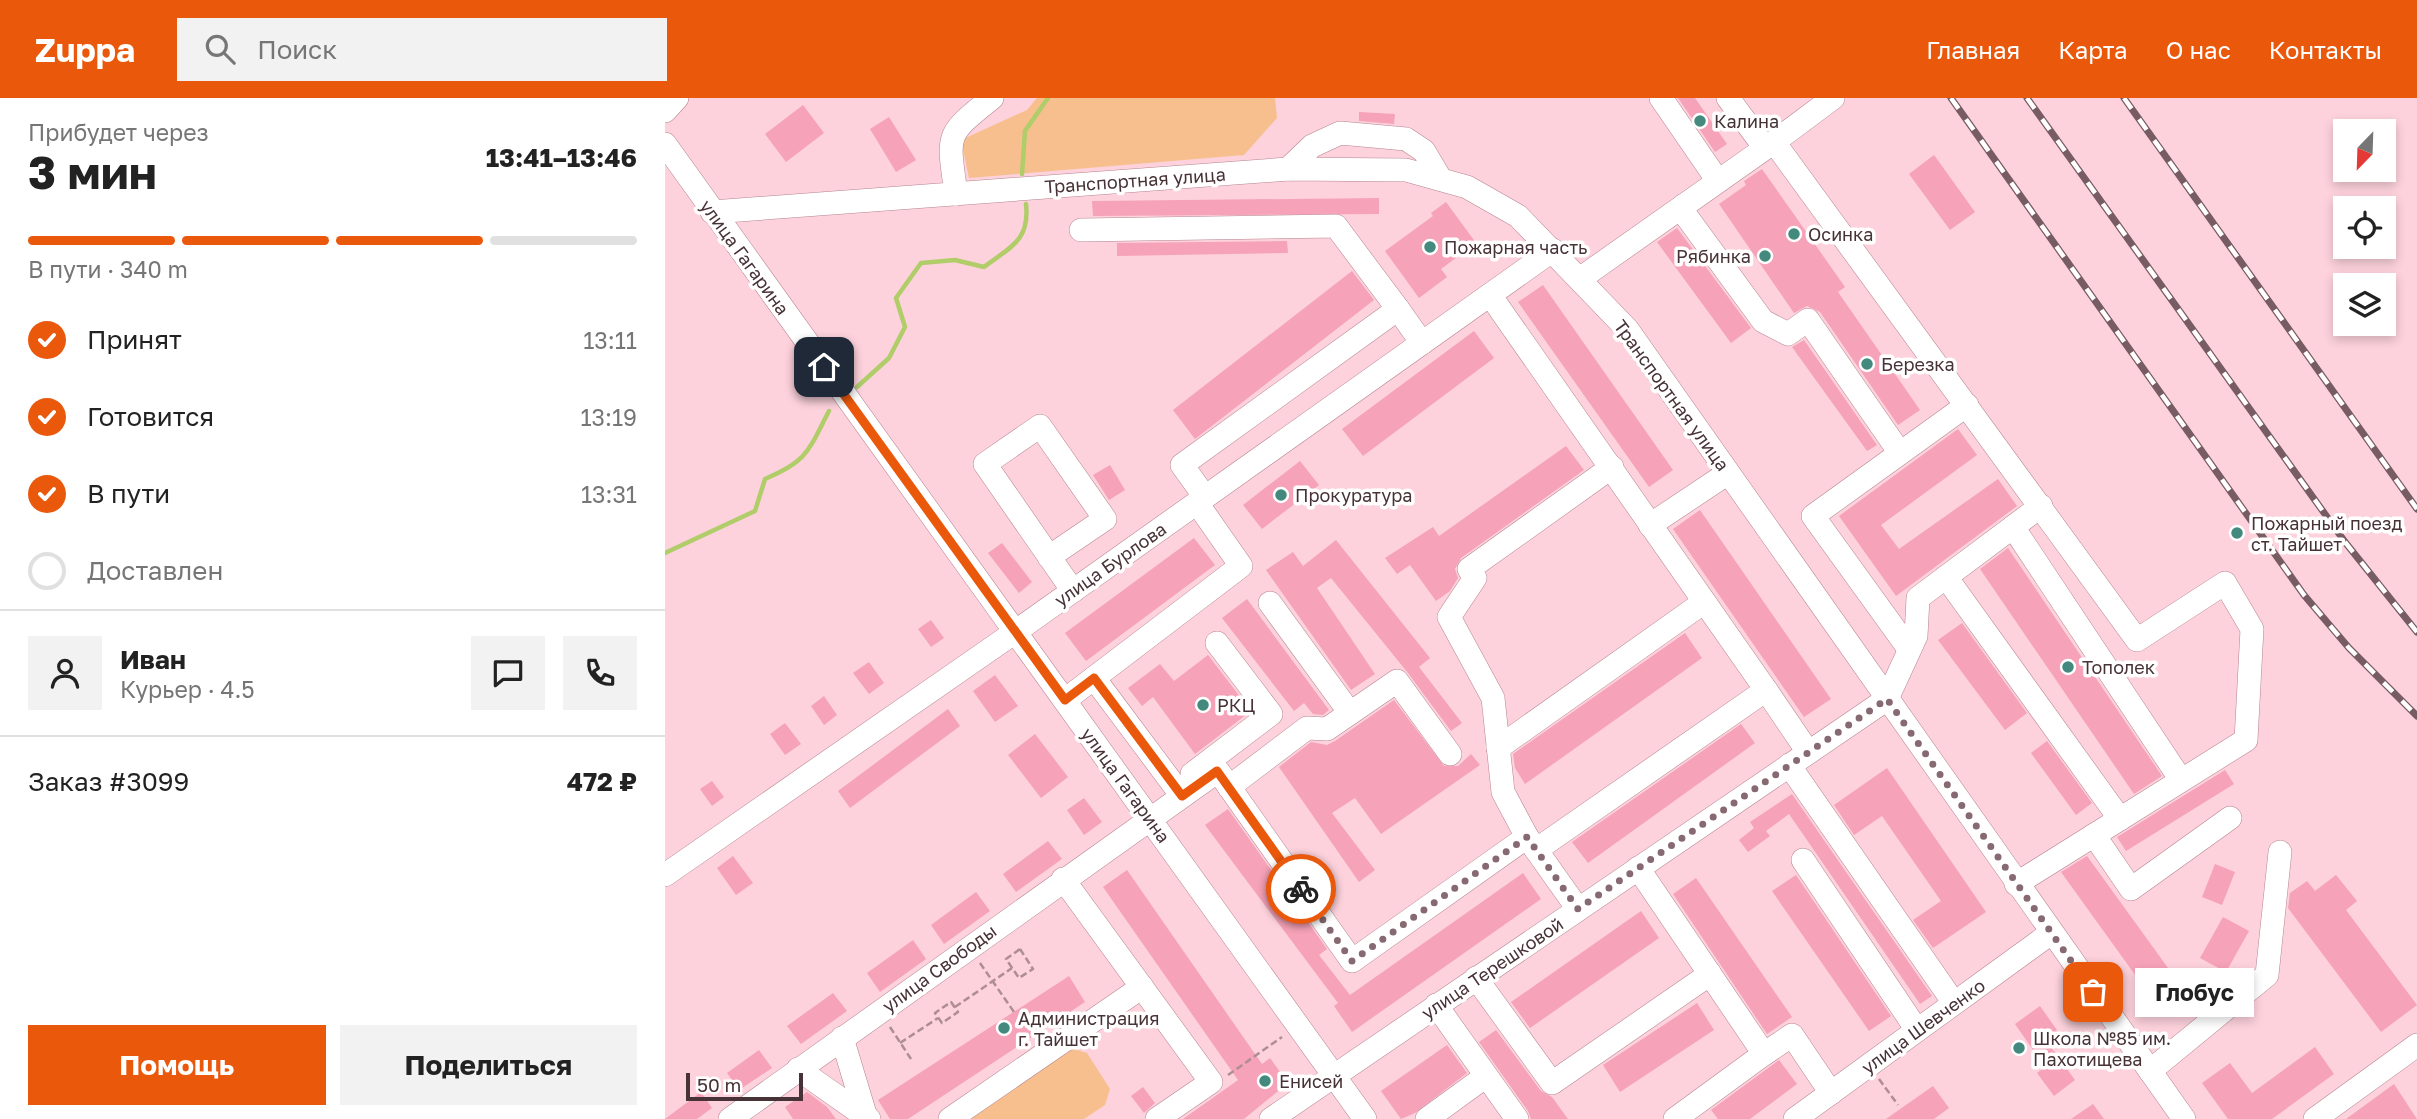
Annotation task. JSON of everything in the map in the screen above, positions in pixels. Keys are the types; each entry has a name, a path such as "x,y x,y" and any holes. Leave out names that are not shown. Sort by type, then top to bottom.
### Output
{"street":[{"path":"665,111 677,98"},
{"path":"957,194 950,148 957,126 992,98"},
{"path":"1661,98 1718,181"},
{"path":"1728,98 1770,145 1967,405 2137,640 2225,583 2252,629 2246,740 2016,884"},
{"path":"1581,278 1833,98"},
{"path":"1288,169 1312,146 1340,133 1406,139 1424,151 1440,178"},
{"name":"улица Гагарина","path":"665,144 673,174 712,212 1366,1119"},
{"name":"Транспортная улица","path":"712,212 1288,169 1406,170 1467,187 1518,216 1581,278 1627,329 2184,1119"},
{"path":"1683,206 1684,213 1763,321 1788,334 1808,320 1900,453"},
{"path":"1081,230 1336,226 1422,343"},
{"name":"улица Бурлова","path":"665,875 1016,632 1553,250"},
{"path":"1490,295 1766,690 1799,759 1954,1003"},
{"path":"1065,700 1241,566 1182,465 1398,309"},
{"path":"1909,649 1813,516 1967,405"},
{"path":"1049,557 1105,519 1040,426 985,464 1049,557 1073,591"},
{"path":"1578,909 1531,844 1503,792 1493,698 1449,617 1475,578 1469,569 1612,467"},
{"path":"1650,525 1728,473"},
{"path":"1887,699 1916,636 1919,598 2041,506"},
{"path":"2013,527 2181,780"},
{"path":"1946,577 2120,818"},
{"path":"1498,748 1704,602"},
{"path":"1270,603 1350,713"},
{"path":"1179,791 1271,714 1217,643"},
{"path":"1094,678 1179,791"},
{"path":"1229,786 1307,728 1327,729 1397,681 1450,754"},
{"path":"1179,791 1217,771 1352,961 1766,690"},
{"name":"улица Терешковой","path":"1272,1119 1887,699"},
{"name":"улица Свободы","path":"730,1119 759,1110 798,1069 1150,818 1179,791"},
{"path":"2094,835 2131,889 2230,818"},
{"path":"2150,1071 2267,975 2280,852"},
{"path":"1803,860 1917,1030"},
{"path":"1638,868 1764,1054 1768,1051"},
{"path":"1063,879 1211,1082 1157,1119"},
{"name":"улица Шевченко","path":"1795,1119 2051,933"},
{"path":"1476,978 1552,1083 1710,974"},
{"path":"950,1119 1142,988"},
{"path":"1436,1005 1486,1076 1507,1116"},
{"path":"1675,1119 1792,1035 1831,1093"},
{"path":"842,1038 867,1116"},
{"path":"2315,1119 2417,1045"},
{"path":"798,1069 867,1116"},
{"path":"1427,1119 1486,1076"}],"path":[{"path":"969,946 1014,1012"},
{"path":"1020,950 1033,969 1019,978 1012,968 1006,959 1020,950"},
{"path":"955,1007 1012,968"},
{"path":"951,1002 958,1012 942,1024 938,1018 935,1013 951,1002"},
{"path":"879,1011 911,1059"},
{"path":"900,1043 938,1018"},
{"path":"1211,1082 1234,1073 1272,1045"},
{"path":"1869,1065 1898,1105"}],"shaded area":[{"path":"1037,98 1275,98 1277,118 1244,155 969,178 961,140 1027,110"},
{"path":"1070,1048 1087,1053 1110,1089 1105,1105 1084,1119 971,1119"}],"building":[{"name":"Калина","path":"1678,98 1695,98 1727,144 1715,152"},
{"path":"803,105 824,133 786,162 765,134"},
{"path":"1359,112 1395,114 1394,124 1359,121"},
{"path":"889,117 916,160 896,172 870,129"},
{"path":"1934,155 1975,212 1950,230 1909,174"},
{"path":"1762,169 1845,287 1838,292 1920,410 1898,425 1820,312 1807,306 1794,313 1719,204 1746,185 1744,181"},
{"path":"1379,198 1379,214 1093,216 1092,201"},
{"name":"Пожарная часть","path":"1446,202 1476,243 1441,269 1447,277 1419,298 1385,251 1433,216 1431,213"},
{"path":"1677,228 1751,328 1731,343 1657,242"},
{"path":"1287,241 1288,253 1117,256 1117,243"},
{"path":"1352,271 1374,300 1195,439 1173,410"},
{"path":"1543,285 1673,470 1649,487 1518,302"},
{"path":"1474,331 1494,358 1363,456 1342,429"},
{"path":"1804,340 1877,445 1867,451 1792,347"},
{"path":"1958,429 1977,455 1881,525 1899,549 1998,479 2017,506 1896,596 1839,516"},
{"path":"1566,446 1584,470 1461,558 1455,569 1458,578 1450,591 1436,601 1410,565 1397,574 1385,558 1433,527 1439,536"},
{"name":"Прокуратура","path":"1300,461 1319,485 1262,529 1243,505"},
{"path":"1110,465 1125,490 1109,500 1093,475"},
{"path":"1700,510 1831,699 1804,717 1673,529"},
{"path":"1194,538 1215,565 1086,661 1065,633"},
{"path":"1336,540 1430,658 1419,667 1462,723 1451,731 1331,578 1317,588 1375,674 1351,690 1266,570 1293,552 1303,566"},
{"path":"1002,543 1032,582 1019,593 988,553"},
{"name":"Тополек","path":"2008,548 2162,776 2134,794 1980,569"},
{"path":"1247,599 1329,710 1323,715 1313,714 1304,703 1294,711 1222,618"},
{"path":"931,620 944,638 931,647 918,629"},
{"path":"1962,623 2027,713 2005,730 1938,640"},
{"path":"1685,633 1702,658 1525,784 1515,768 1513,754"},
{"name":"РКЦ","path":"1208,655 1251,711 1195,754 1153,697 1142,706 1128,688 1160,664 1174,681"},
{"path":"869,662 884,683 869,694 853,673"},
{"path":"995,675 1018,706 995,722 973,691"},
{"path":"824,696 837,715 824,725 811,706"},
{"path":"1394,700 1444,766 1458,766 1471,754 1480,765 1381,834 1355,798 1332,813 1375,870 1359,882 1279,767 1311,742 1327,745 1335,741"},
{"path":"948,709 960,726 850,808 838,791"},
{"path":"785,723 801,744 785,755 770,734"},
{"path":"1741,724 1755,743 1588,863 1572,842"},
{"path":"1035,734 1068,777 1041,798 1008,755"},
{"path":"2047,741 2092,803 2076,815 2031,753"},
{"path":"1887,768 1986,912 1933,948 1913,920 1941,901 1882,816 1854,835 1834,805"},
{"path":"2225,770 2234,784 2126,851 2117,837"},
{"path":"712,781 724,797 712,806 700,789"},
{"path":"1792,794 1932,996 1920,1004 1789,814 1766,831 1770,836 1748,852 1739,840 1754,828 1750,822"},
{"path":"1084,798 1102,822 1084,835 1067,810"},
{"path":"1228,809 1327,949 1319,955 1350,995 1523,873 1541,899 1352,1032 1334,1006 1338,1003 1205,825"},
{"path":"1048,841 1062,859 1016,892 1003,874"},
{"path":"733,856 753,883 736,895 717,868"},
{"path":"2087,856 2176,979 2151,997 2061,872"},
{"path":"2215,864 2235,872 2222,905 2202,897"},
{"path":"1127,870 1262,1064 1270,1058 1288,1083 1244,1119 1183,1119 1238,1080 1103,887"},
{"path":"1796,875 1891,1016 1869,1031 1772,891"},
{"path":"2336,875 2357,901 2346,910 2417,1005 2381,1032 2288,908 2290,893 2307,881 2315,891"},
{"path":"1696,878 1792,1017 1767,1034 1673,894"},
{"path":"976,892 990,911 944,944 931,925"},
{"path":"1641,911 1659,938 1530,1028 1511,1002"},
{"path":"2223,917 2249,931 2226,972 2200,958"},
{"path":"913,940 926,959 880,992 867,973"},
{"path":"1069,976 1085,1002 908,1119 890,1119 878,1100"},
{"path":"833,993 847,1011 801,1044 787,1026"},
{"path":"1697,1003 1714,1030 1620,1092 1603,1065"},
{"path":"2040,1006 2057,1030 2045,1039 2075,1080 2054,1096 2037,1073 2045,1067 2015,1024"},
{"path":"1496,1030 1541,1091 1552,1097 1568,1119 1531,1119 1479,1042"},
{"path":"1447,1045 1467,1073 1415,1113 1401,1119 1381,1091"},
{"path":"2315,1047 2334,1074 2272,1119 2228,1119 2202,1083 2230,1063 2252,1093"},
{"path":"759,1050 772,1068 739,1090 727,1073"},
{"path":"1779,1060 1797,1084 1750,1119 1718,1119 1711,1110"},
{"path":"2394,1084 2417,1119 2346,1119"},
{"path":"1933,1086 1949,1108 1934,1119 1886,1119"},
{"path":"1143,1087 1155,1103 1144,1113 1131,1096"},
{"path":"701,1092 712,1108 697,1119 665,1119"},
{"path":"807,1092 827,1107 836,1119 793,1119 785,1107"},
{"path":"2093,1104 2104,1119 2071,1119"}],"waterway":[{"path":"1022,174 1025,131 1048,98"},
{"path":"857,387 889,358 905,327 896,298 921,263 955,260 984,267 1010,248 1021,235 1025,227 1026,204"},
{"path":"665,553 755,511 765,479 799,460 829,411"}],"railway":[{"path":"1951,98 2304,595 2349,648 2417,716"},
{"path":"2027,98 2345,542 2417,632"},
{"path":"2124,98 2417,509"}],"way so far":[{"path":"1301,889 1352,961 1527,837 1578,909 1887,699 2093,992"}],"place":[{"name":"Калина","path":"1700,121"},
{"name":"Осинка","path":"1794,234"},
{"name":"Пожарная часть","path":"1430,247"},
{"name":"Рябинка","path":"1765,256"},
{"name":"Березка","path":"1867,364"},
{"name":"Прокуратура","path":"1281,495"},
{"name":"Пожарный поезд ст. Тайшет","path":"2237,533"},
{"name":"Тополек","path":"2068,667"},
{"name":"РКЦ","path":"1203,705"},
{"name":"Глобус","path":"2093,992"},
{"name":"Администрация г. Тайшет","path":"1004,1028"},
{"name":"Школа №85 им. Пахотищева","path":"2019,1048"},
{"name":"Енисей","path":"1265,1081"}],"route":[{"path":"824,367 1065,700 1094,678 1182,796 1217,771 1301,889"}]}
